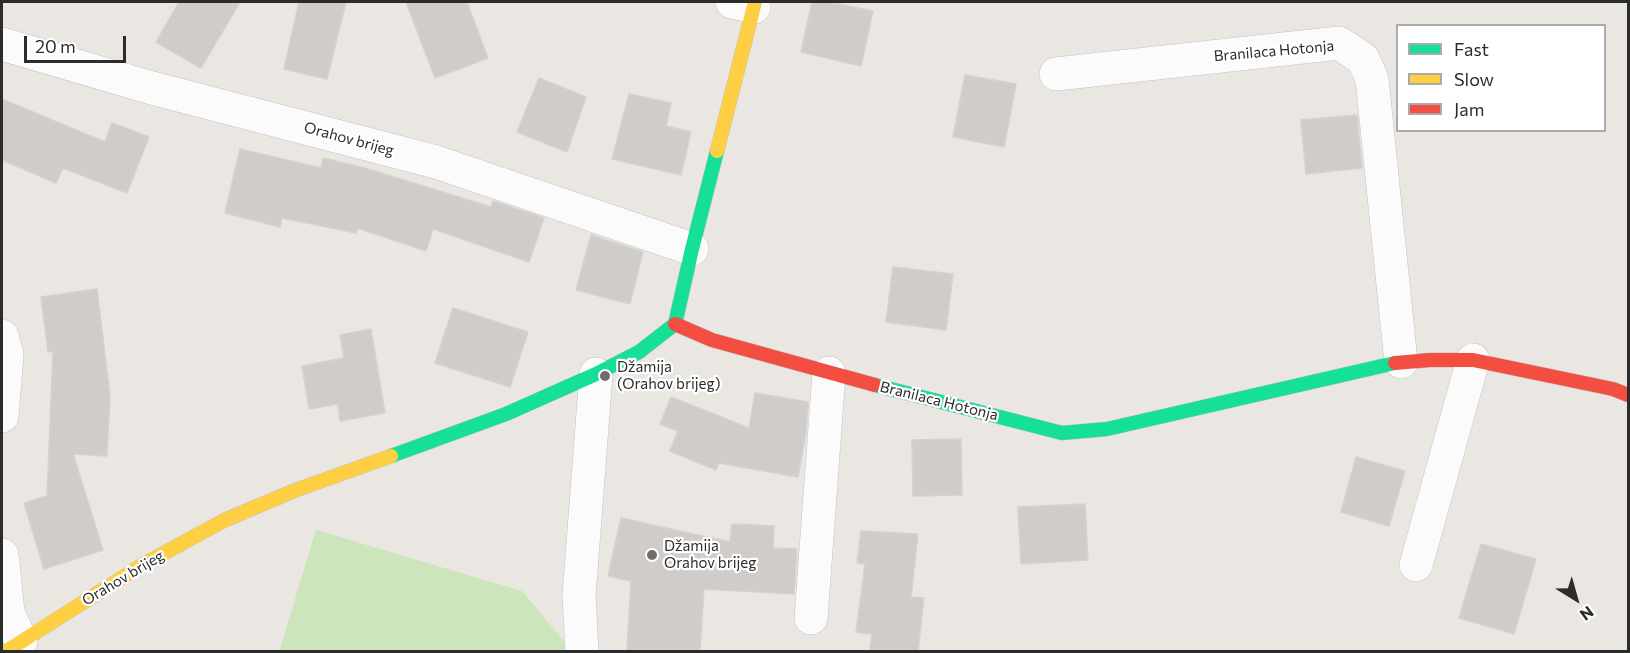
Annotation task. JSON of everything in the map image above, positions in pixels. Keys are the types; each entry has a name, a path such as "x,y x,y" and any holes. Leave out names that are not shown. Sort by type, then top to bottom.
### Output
{"street":[{"path":"675,324 747,4"},
{"name":"Orahov brijeg","path":"2,44 152,87 436,162 692,249"},
{"name":"Branilaca Hotonja","path":"1056,74 1339,44 1363,59 1372,80 1401,362"},
{"name":"Orahov brijeg","path":"2,555 9,639 225,520 296,490 506,414 639,352 675,324"},
{"name":"Branilaca Hotonja","path":"675,324 712,340 829,373 1062,433 1107,429 1401,362 1430,360 1473,360 1613,389 1629,395"},
{"path":"2,336 7,355 2,416"},
{"path":"1416,565 1473,360"},
{"path":"811,618 829,373"},
{"path":"582,651 579,596 596,374"}],"green space":[{"path":"316,530 522,591 572,651 279,652"}],"building":[{"path":"179,2 240,2 201,68 156,42"},
{"path":"299,2 346,2 327,79 284,69"},
{"path":"406,2 467,2 488,58 435,78"},
{"path":"812,2 828,2 873,11 861,66 801,52"},
{"path":"965,75 1016,84 1004,147 953,137"},
{"path":"539,78 586,97 567,152 517,132"},
{"path":"629,94 671,103 666,126 691,132 681,175 612,159"},
{"path":"2,99 105,142 112,123 149,137 127,193 63,168 56,183 2,160"},
{"path":"1357,115 1362,168 1306,174 1301,120"},
{"path":"240,149 321,168 323,158 365,168 491,207 493,201 544,218 529,262 433,229 426,251 357,228 356,233 282,218 280,227 225,213"},
{"path":"591,235 643,252 630,304 576,290"},
{"path":"893,267 953,274 946,330 886,322"},
{"path":"97,289 110,396 107,456 73,454 103,550 44,569 24,503 47,496 53,351 48,352 41,297"},
{"path":"453,308 528,332 510,387 435,363"},
{"path":"371,329 385,413 340,421 338,404 309,409 302,366 344,358 340,335"},
{"path":"755,393 808,402 806,432 798,477 719,463 716,470 670,451 678,431 660,424 671,397 749,428"},
{"path":"961,439 962,495 913,496 912,440"},
{"path":"1356,457 1405,471 1389,526 1341,512"},
{"path":"1085,504 1088,560 1021,564 1018,507"},
{"path":"621,518 730,542 732,524 774,526 773,548 797,549 794,594 704,589 700,651 627,651 631,581 608,576"},
{"path":"861,531 918,534 911,597 924,598 918,651 870,651 872,634 856,632 865,564 857,563"},
{"path":"1481,544 1536,559 1514,634 1459,618"}],"traffic: fast":[{"path":"391,456 506,414 596,374 639,352 675,324 717,151"},
{"path":"875,385 1062,433 1107,429 1395,363"}],"traffic: slow":[{"path":"717,151 755,2"},
{"path":"5,652 142,565 225,520 296,490 391,456"}],"traffic: jam":[{"path":"675,324 712,340 875,385"},
{"path":"1395,363 1473,360 1613,389 1628,395"}],"place":[{"name":"Džamija (Orahov brijeg)","path":"605,376"},
{"name":"Džamija Orahov brijeg","path":"652,555"}]}
